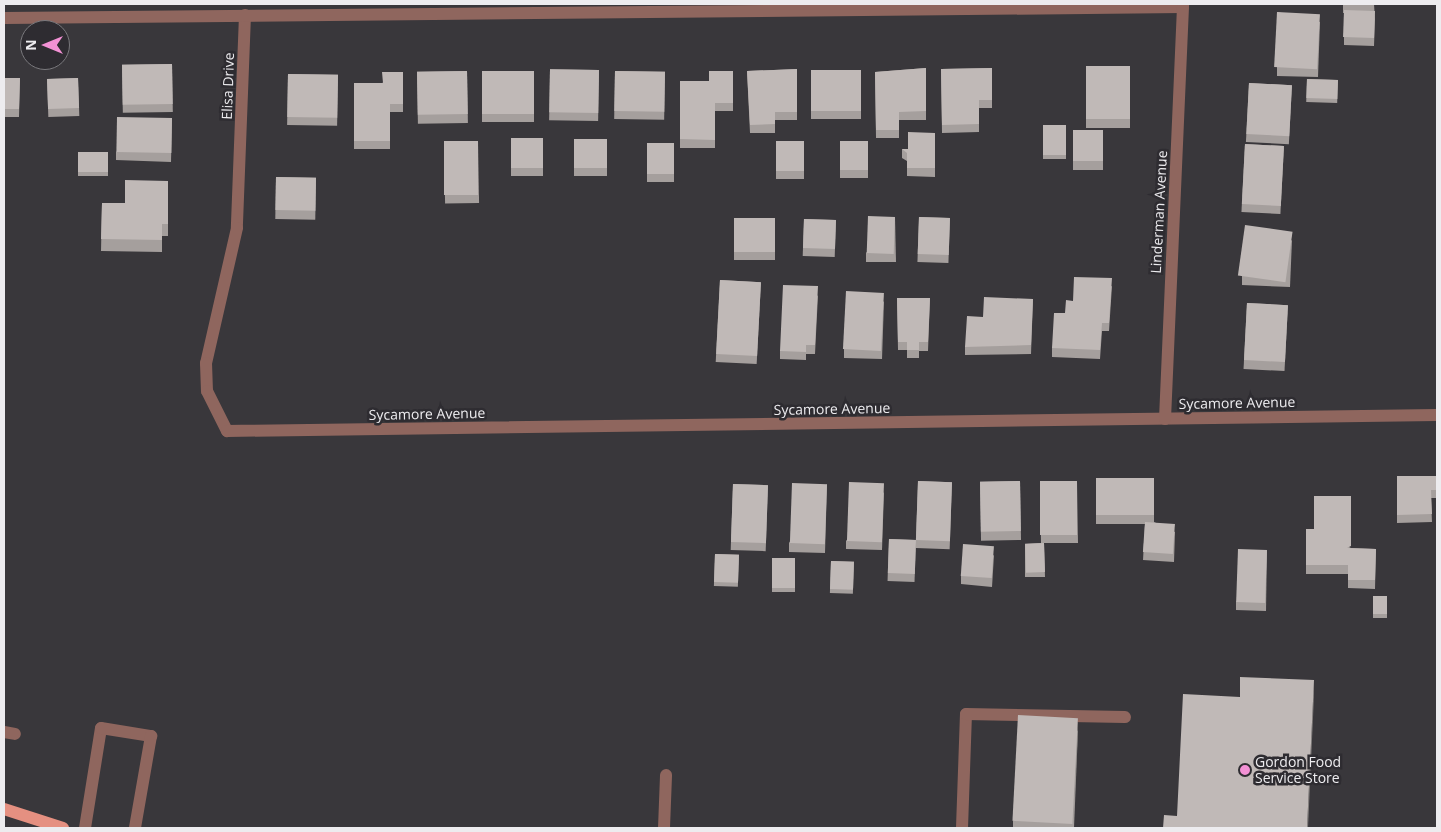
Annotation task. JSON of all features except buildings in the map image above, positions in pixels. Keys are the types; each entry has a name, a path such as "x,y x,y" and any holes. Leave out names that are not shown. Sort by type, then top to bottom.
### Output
{"main road":[{"path":"4,809 63,828"}],"street":[{"path":"4,18 1183,5"},
{"name":"Linderman Avenue","path":"1164,419 1183,5"},
{"name":"Elisa Drive","path":"227,431 207,391 206,363 237,228 246,15"},
{"name":"Sycamore Avenue","path":"227,431 1437,415"},
{"path":"962,828 966,714 1125,717"},
{"path":"85,828 101,728 151,736 134,828"},
{"path":"664,828 666,775"}],"place":[{"name":"Gordon Food Service Store","path":"1245,770"}]}
